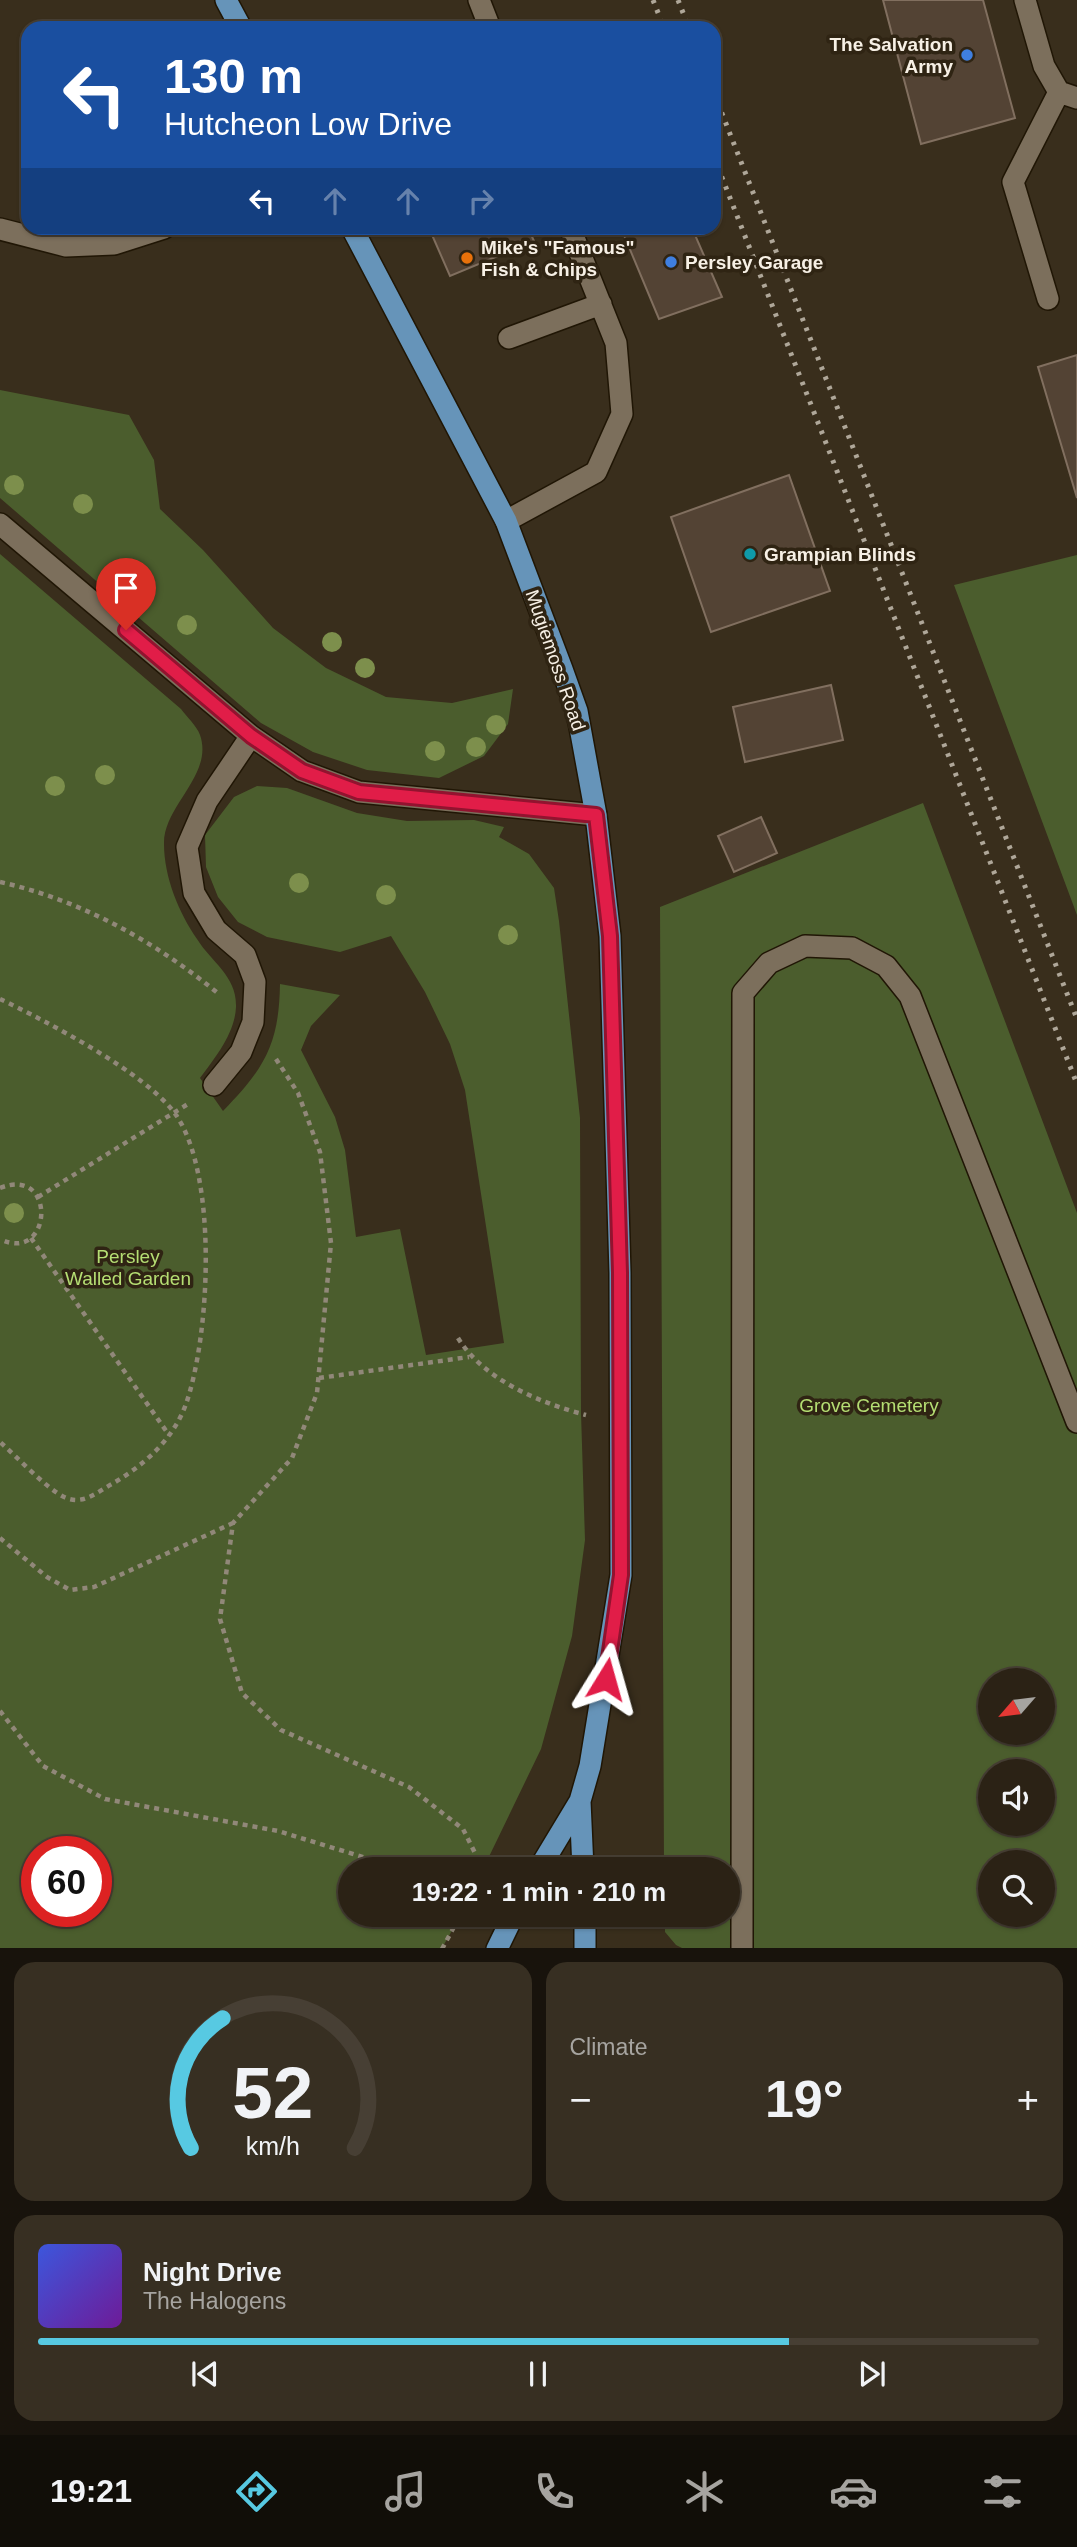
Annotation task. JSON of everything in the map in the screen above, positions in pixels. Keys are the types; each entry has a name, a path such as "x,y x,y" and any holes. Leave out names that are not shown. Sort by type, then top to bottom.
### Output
{"main road":[{"path":"226,0 237,21"},
{"name":"Mugiemoss Road","path":"356,235 506,521 577,711 596,815 610,936 620,1273 621,1575 606,1679 580,1801"},
{"path":"546,1857 580,1801"},
{"path":"580,1801 582,1857"},
{"path":"497,1948 508,1927"},
{"path":"585,1927 585,1948"}],"street":[{"path":"479,0 487,21"},
{"path":"1025,0 1044,66 1068,95 1013,182 1048,299"},
{"path":"0,229 21,234"},
{"path":"23,235 66,246 114,244 142,235"},
{"path":"506,521 596,472 622,414 616,343 573,235"},
{"path":"509,338 601,304"},
{"path":"0,524 251,736 302,771 359,792 596,815"},
{"path":"214,1085 242,1052 253,1022 256,982 245,955 216,930 194,893 187,846 206,802 251,736"},
{"path":"742,1948 743,993 769,963 805,946 852,948 886,965 910,996 1077,1422"}],"path":[{"path":"0,882 46,892 131,932 186,968 253,1022 298,1093 320,1152 331,1242 317,1394 292,1458 233,1523 94,1587 70,1590 47,1577 0,1538"},
{"path":"0,999 59,1028 148,1087 176,1114 195,1155 206,1231 199,1349 186,1405 169,1435 141,1466 85,1500 65,1497 0,1442"},
{"path":"38,1197 176,1114 214,1085"},
{"path":"0,1188 11,1184 26,1187 38,1197 43,1211 41,1226 31,1238 20,1243 0,1239"},
{"path":"31,1238 169,1435"},
{"path":"458,1339 470,1357 527,1395 621,1423"},
{"path":"319,1378 470,1357"},
{"path":"233,1523 220,1619 242,1693 281,1730 409,1787 464,1829 477,1857"},
{"path":"0,1711 43,1766 105,1799 278,1831 363,1857"},
{"path":"442,1948 454,1927"}],"green space":[{"path":"0,390 129,415 154,460 160,509 203,550 273,628 326,668 386,697 452,703 513,689 508,724 484,756 439,778 367,770 313,752 261,723 0,498"},
{"name":"Persley Walled Garden","path":"0,554 181,709 200,735 200,764 171,817 164,844 170,882 184,918 203,948 228,978 235,996 235,1017 228,1036 200,1078 223,1111 249,1081 267,1054 277,1023 280,984 340,995 311,1026 301,1050 335,1117 345,1150 356,1237 400,1229 426,1355 504,1343 465,1090 450,1044 425,992 391,936 340,952 267,937 238,922 218,897 206,867 205,835 234,797 257,786 287,788 357,813 407,821 474,820 504,827 499,837 529,854 554,888 580,1118 581,1413 585,1540 572,1636 541,1749 489,1857 338,1857 338,1927 454,1927 442,1948 0,1948"},
{"path":"1077,555 1077,915 954,585"},
{"name":"Grove Cemetery","path":"923,803 1077,1213 1077,1948 682,1948 665,1932 665,1927 740,1927 740,1857 664,1857 660,907"}],"building":[{"path":"883,0 983,0 1015,118 921,144"},
{"name":"Mike's \"Famous\" Fish & Chips","path":"432,235 531,235 534,241 450,276"},
{"name":"Persley Garage","path":"624,235 695,235 722,297 659,319"},
{"path":"1077,355 1077,498 1038,367"},
{"name":"Grampian Blinds","path":"789,475 830,591 711,632 671,517"},
{"path":"831,685 843,740 745,762 733,707"},
{"path":"761,817 777,853 734,872 718,836"}],"railway":[{"path":"653,0 661,21"},
{"path":"678,0 686,21"},
{"path":"721,111 1077,1019"},
{"path":"721,175 1077,1084"}],"place":[{"name":"The Salvation Army","path":"967,55"},
{"name":"Mike's \"Famous\" Fish & Chips","path":"467,258"},
{"name":"Persley Garage","path":"671,262"},
{"name":"Grampian Blinds","path":"750,554"}],"route":[{"path":"126,630 251,736 302,771 359,792 596,815 610,936 620,1273 621,1575 606,1679"}]}
